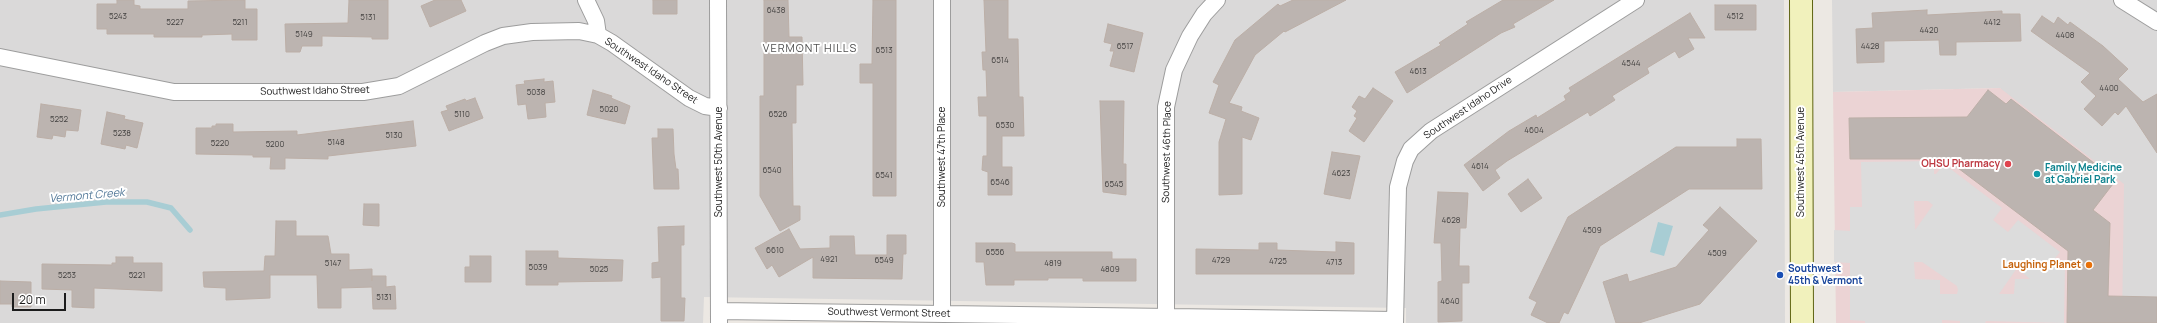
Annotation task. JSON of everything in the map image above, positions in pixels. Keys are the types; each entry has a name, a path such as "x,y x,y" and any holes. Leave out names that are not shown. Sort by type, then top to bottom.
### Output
{"street":[{"path":"586,0 596,21 598,35"},
{"name":"Southwest 50th Avenue","path":"718,0 719,317"},
{"name":"Southwest 47th Place","path":"942,0 942,314"},
{"name":"Southwest 46th Place","path":"1166,317 1166,107 1174,70 1190,36 1204,14 1217,0"},
{"name":"Southwest Idaho Drive","path":"1395,322 1398,187 1404,161 1412,149 1432,131 1636,0"},
{"name":"Southwest 45th Avenue","path":"1801,0 1802,323"},
{"path":"2122,0 2157,22"},
{"name":"Southwest Idaho Street","path":"0,57 174,92 363,92 399,86 503,36 532,32 579,31 598,35 612,43 689,98 705,106 719,108"},
{"name":"Southwest Vermont Street","path":"719,317 942,314 1395,322"}],"shaded area":[{"path":"0,0 1784,0 1785,323 1406,323 1406,308 704,297 703,323 0,323"},
{"path":"1832,0 2157,0 2157,323 2122,323 2000,88 1833,92"},
{"path":"2000,88 2124,184 2122,323 1836,323 1833,92"},
{"path":"1934,161 1934,174 1936,174 1944,164 2002,208 1993,220 2008,232 2018,220 2060,252 2052,262 2065,262 2064,323 1986,321 1985,323 1960,323 1960,321 1942,320 1942,323 1865,323 1865,321 1850,320 1850,263 1834,262 1834,230 1850,231 1850,207 1862,207 1861,162","holes":["1914,201 1928,201 1933,205 1915,230","1914,262 1922,262 1957,286 1957,294 1940,294 1940,280 1915,279","2017,268 2030,279 2015,279 2014,294 1999,294"]}],"water":[{"path":"1658,222 1673,226 1664,256 1650,252"}],"building":[{"path":"117,0 134,0 134,5 140,6 140,9 188,9 188,1 245,0 245,9 257,9 257,40 232,40 232,34 202,35 202,37 154,37 154,34 107,34 107,29 97,29 97,4 117,4"},
{"path":"349,0 388,0 388,39 372,39 372,37 322,36 322,46 302,46 300,52 286,52 285,24 348,23"},
{"path":"435,0 461,0 466,11 430,27 421,6"},
{"path":"653,0 677,0 677,14 653,14"},
{"path":"764,0 788,0 789,37 802,37 803,85 796,85 796,123 792,123 793,206 800,206 800,220 780,231 760,196 760,96 764,96"},
{"path":"873,0 896,0 896,196 873,196 873,83 860,83 860,64 872,64"},
{"path":"984,0 1008,0 1008,39 1018,39 1019,97 1023,97 1024,136 1002,136 1002,167 1012,167 1012,195 988,195 988,172 982,170 983,156 987,156 987,116 979,116 978,97 987,97 986,70 983,70 982,52 986,52"},
{"path":"1293,0 1346,0 1285,32 1284,31 1255,55 1229,103 1242,107 1241,111 1259,118 1251,140 1242,137 1242,194 1219,195 1219,142 1226,119 1209,113 1219,85 1213,82 1235,40 1278,4 1280,6"},
{"path":"1503,0 1554,0 1513,24 1515,27 1501,33 1407,93 1395,72 1441,45 1439,43 1468,24 1466,22"},
{"path":"1715,5 1756,5 1756,30 1715,30"},
{"path":"1927,10 1927,15 2002,11 2002,14 2020,14 2021,41 1956,42 1956,55 1940,55 1939,40 1884,41 1884,62 1857,63 1856,29 1873,28 1872,13"},
{"path":"1690,13 1705,38 1688,38 1694,49 1679,58 1675,51 1647,68 1649,73 1612,96 1615,100 1590,116 1588,112 1507,161 1495,170 1500,178 1483,191 1464,165 1509,131 1536,115 1537,118 1566,100 1564,96 1571,91 1569,88"},
{"path":"2042,16 2054,24 2058,17 2068,25 2070,22 2103,46 2128,69 2118,79 2143,102 2157,94 2157,153 2126,106 2118,115 2115,112 2102,126 2084,109 2096,96 2081,82 2090,73 2031,31"},
{"path":"1108,24 1143,33 1134,72 1110,66 1114,51 1110,51 1112,44 1104,42"},
{"path":"544,79 544,82 553,81 555,102 545,103 546,117 528,119 526,104 518,105 516,85 525,84 524,81"},
{"path":"1373,88 1393,101 1364,142 1349,131 1357,118 1354,116 1357,111 1352,107 1359,96 1365,99"},
{"path":"593,90 612,96 611,98 630,106 625,124 587,115"},
{"path":"1988,90 2006,104 2011,99 2116,180 2093,210 2110,223 2108,296 2157,297 2157,323 2067,323 2068,251 1946,159 1850,159 1849,118 1967,117"},
{"path":"475,98 483,118 449,131 441,112 448,110 446,106 465,99 466,101"},
{"path":"1100,101 1124,101 1123,164 1126,164 1126,195 1103,192"},
{"path":"41,104 81,110 78,131 66,130 65,137 53,135 52,139 37,137"},
{"path":"107,112 125,116 124,119 143,123 137,148 126,145 125,149 101,144"},
{"path":"413,121 416,146 328,156 328,159 285,158 285,169 270,169 271,157 253,157 253,155 196,154 196,128 212,128 212,126 216,126 216,124 233,124 233,132 297,131 297,135"},
{"path":"658,129 673,129 674,154 676,169 678,169 679,189 654,189 652,138 658,138"},
{"path":"1737,139 1761,139 1762,189 1689,189 1600,246 1568,314 1564,312 1559,323 1548,323 1531,315 1537,302 1529,298 1568,217 1676,147 1737,147"},
{"path":"1332,152 1360,156 1350,199 1324,194"},
{"path":"1528,179 1542,198 1521,212 1508,194"},
{"path":"1438,192 1468,193 1466,228 1460,228 1459,266 1469,266 1469,283 1462,283 1462,321 1438,322 1438,282 1442,281 1441,243 1434,243"},
{"path":"364,204 379,204 379,226 363,225"},
{"path":"1720,207 1757,241 1700,304 1639,323 1616,323 1603,282 1627,274 1629,282 1676,267 1709,230 1703,225"},
{"path":"276,221 296,221 296,236 328,236 331,254 349,254 349,270 372,269 372,276 386,276 386,287 395,286 396,309 373,309 372,287 341,288 341,308 318,308 317,275 270,275 270,298 226,300 226,288 204,287 203,272 264,271 265,256 275,256"},
{"path":"684,226 684,245 681,245 681,298 685,298 684,321 661,321 661,277 652,278 652,263 659,262 658,227"},
{"path":"789,229 800,249 830,248 830,236 854,236 855,255 887,255 887,235 906,235 906,254 903,254 902,279 813,278 813,257 779,277 772,265 767,269 755,248"},
{"path":"1336,242 1354,243 1354,274 1196,274 1196,249 1259,250 1259,243 1277,243 1277,250 1336,252"},
{"path":"976,243 1012,243 1015,244 1015,252 1112,252 1112,259 1136,259 1136,281 1083,281 1083,278 1048,278 1048,280 1014,280 1014,285 986,285 984,262 976,262"},
{"path":"526,251 558,251 558,258 623,260 622,281 558,282 558,285 526,285"},
{"path":"470,256 491,256 491,282 465,282 465,267 470,267"},
{"path":"116,257 133,257 133,263 162,263 162,291 94,288 94,308 72,307 72,290 42,289 42,264 112,265 112,263 116,263"},
{"path":"0,281 31,282 31,307 12,307 12,304 0,304"}],"waterway":[{"name":"Vermont Creek","path":"0,215 36,209 106,202 147,202 171,208 190,230"}],"place":[{"name":"OHSU Pharmacy","path":"2008,164"},
{"name":"Family Medicine at Gabriel Park","path":"2037,174"},
{"name":"Laughing Planet","path":"2089,265"},
{"name":"Southwest 45th & Vermont","path":"1780,275"}],"district":[{"name":"VERMONT HILLS","path":"810,49"}]}
